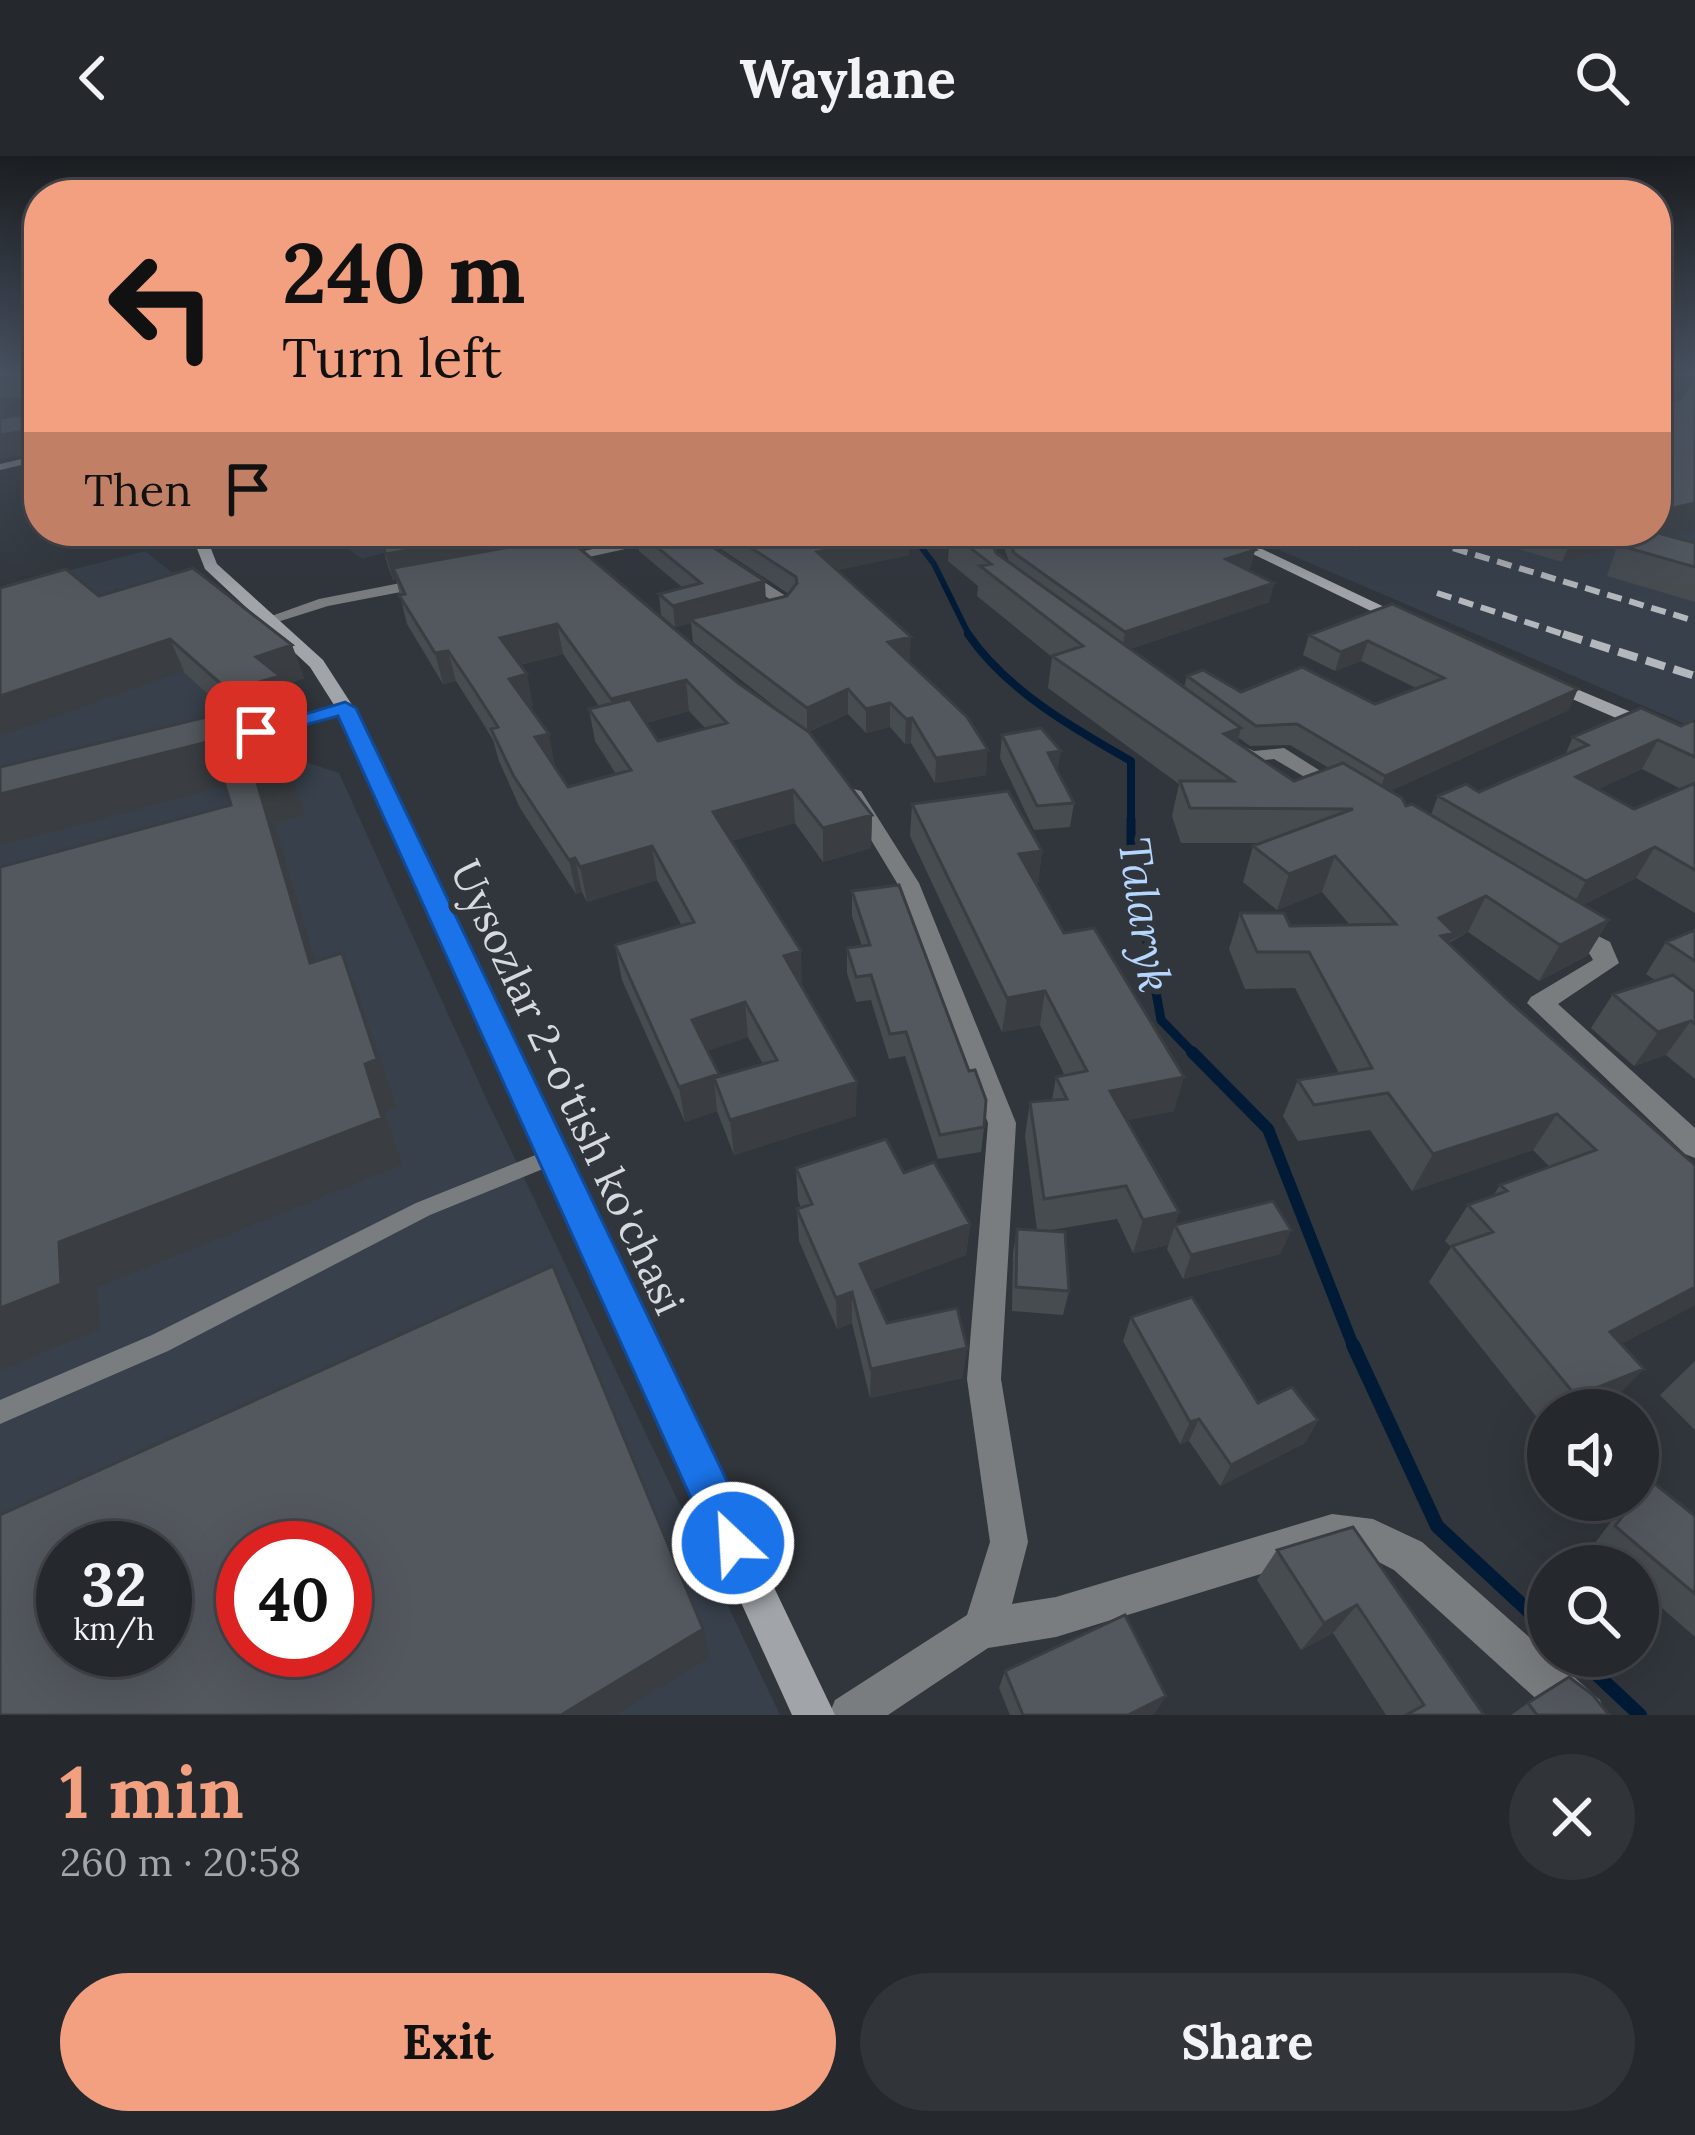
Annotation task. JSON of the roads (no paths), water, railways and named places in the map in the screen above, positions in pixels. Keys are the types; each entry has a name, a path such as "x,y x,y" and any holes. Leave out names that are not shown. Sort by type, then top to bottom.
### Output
{"street":[{"name":"Uysozlar 2-o'tish ko'chasi","path":"203,546 210,566 317,664 345,708 814,1715"},
{"path":"607,580 563,557 615,546"},
{"path":"1245,546 1434,633"},
{"path":"731,566 786,603 782,611 760,616"},
{"path":"271,619 325,602 461,576"},
{"path":"1521,670 1695,746"},
{"path":"1208,730 1245,757 1281,753 1361,802"},
{"path":"836,772 908,883 1002,1124 984,1379 1009,1542 996,1595 981,1629"},
{"path":"1541,912 1608,956 1607,963 1540,1004 1695,1146"},
{"path":"850,1715 981,1629 1056,1617 1332,1533 1373,1538 1408,1556 1585,1715"}],"lane":[{"path":"234,737 345,708"},
{"path":"0,1412 160,1343 423,1209 553,1156"}],"waterway":[{"name":"Talaryk","path":"920,546 969,636"},
{"name":"Talaryk","path":"969,636 1021,690 1131,761 1131,852 1161,1020 1195,1055"},
{"name":"Talaryk","path":"1192,1052 1268,1129 1354,1348"},
{"name":"Talaryk","path":"1353,1345 1437,1526 1527,1610"},
{"name":"Talaryk","path":"1599,1677 1640,1715"}],"railway":[{"path":"1446,546 1695,621"},
{"path":"1437,593 1572,637"},
{"path":"1563,634 1695,676"}]}
